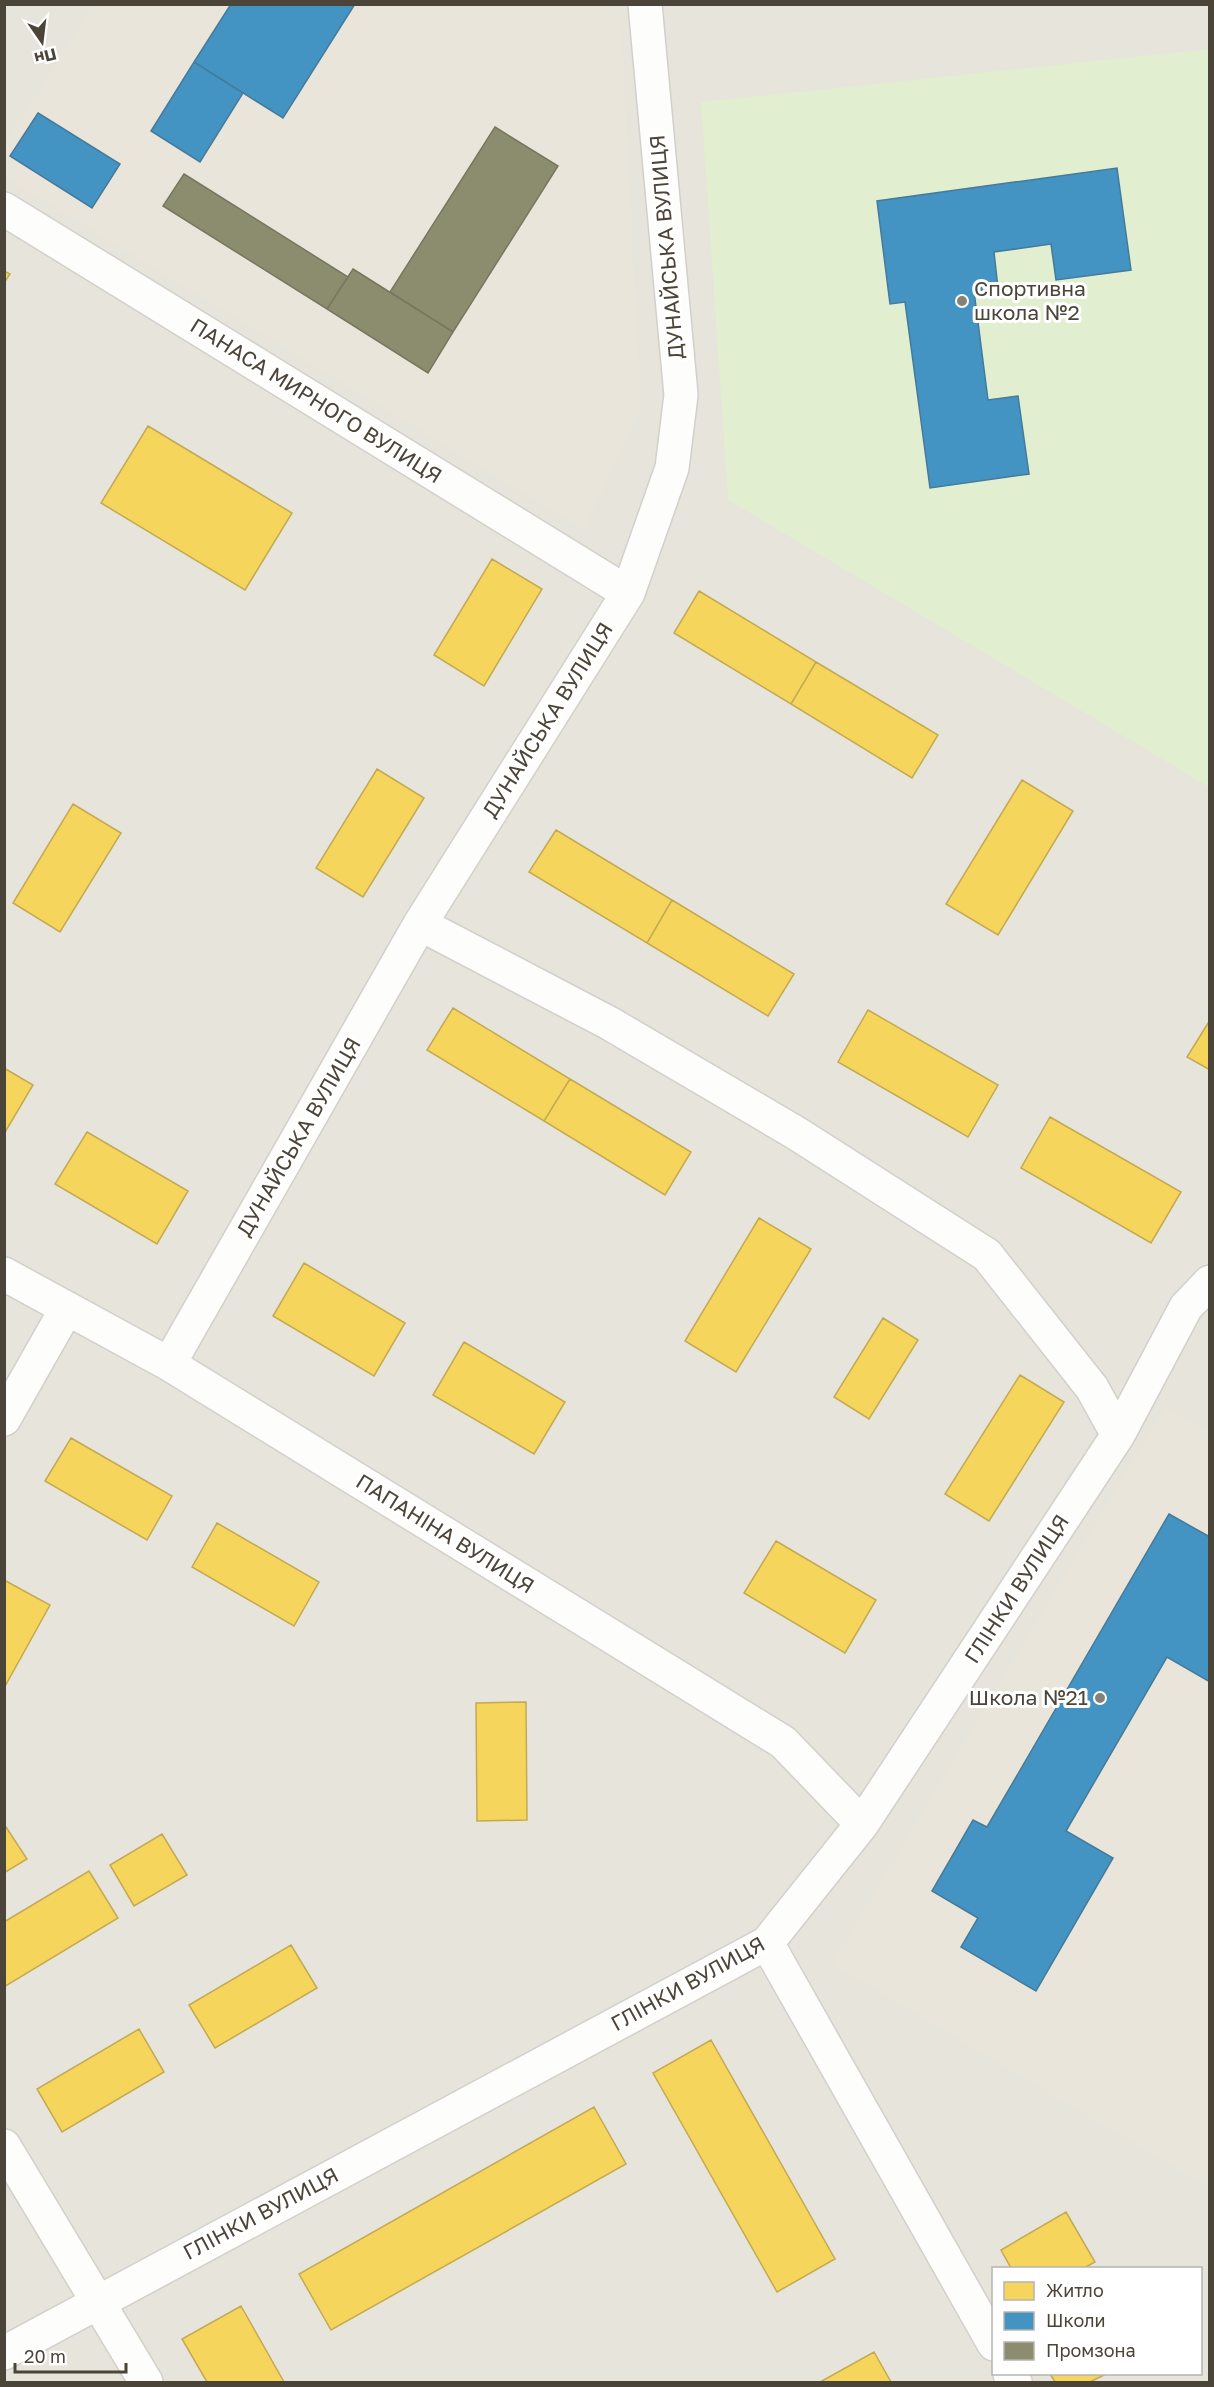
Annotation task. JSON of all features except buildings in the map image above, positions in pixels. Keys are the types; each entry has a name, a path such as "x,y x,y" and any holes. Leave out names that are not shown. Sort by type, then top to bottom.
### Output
{"street":[{"name":"ДУНАЙСЬКА ВУЛИЦЯ","path":"170,1364 420,924 628,592 672,468 681,395 645,4"},
{"name":"ПАНАСА МИРНОГО ВУЛИЦЯ","path":"4,209 628,592"},
{"path":"420,924 609,1023 796,1133 987,1255 1092,1388 1118,1435"},
{"name":"ПАПАНІНА ВУЛИЦЯ","path":"4,1274 170,1364 783,1742 862,1824"},
{"name":"ГЛІНКИ ВУЛИЦЯ","path":"4,2353 767,1943 862,1824 1118,1435 1186,1307 1209,1282"},
{"path":"4,1419 67,1308"},
{"path":"767,1943 992,2342"},
{"path":"4,2146 146,2382"}],"shaded area":[{"path":"5,5 1209,5 1209,2382 5,2382"},
{"path":"94,5 620,5 641,408 584,530 5,177 4,145"},
{"name":"Школа №21","path":"1166,1406 1209,1432 1209,2188 832,1964"}],"green space":[{"name":"Спортивна школа №2","path":"1209,49 1209,787 728,500 701,102"}],"place":[{"name":"Спортивна школа №2","path":"962,301"},
{"name":"Школа №21","path":"1100,1698"}]}
